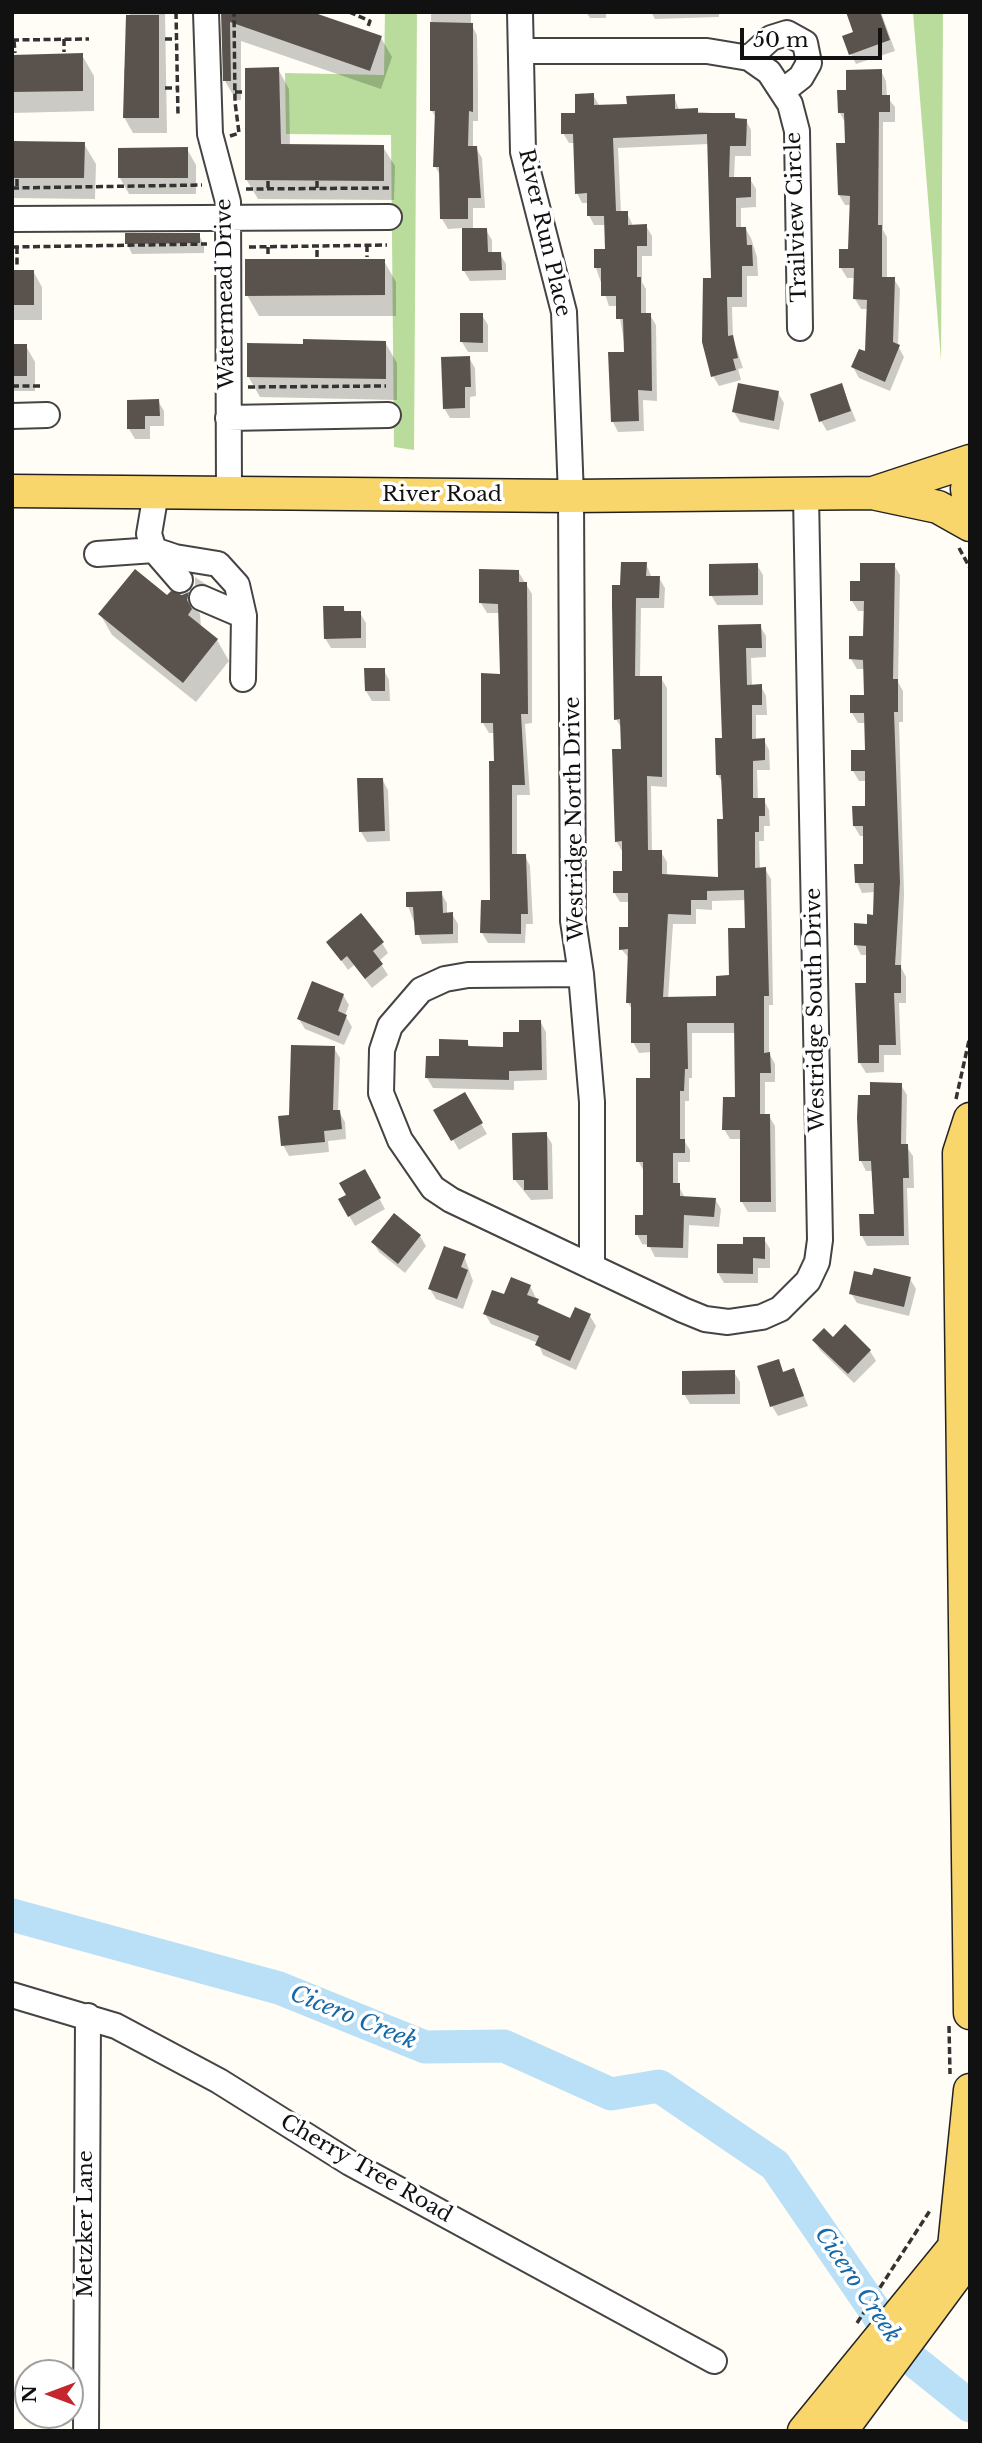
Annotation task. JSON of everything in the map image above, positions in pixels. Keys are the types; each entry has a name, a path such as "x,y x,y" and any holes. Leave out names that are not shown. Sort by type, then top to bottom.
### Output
{"main road":[{"name":"River Road","path":"872,493 970,461"},
{"path":"970,477 967,489 970,509"},
{"name":"River Road","path":"12,491 571,496 806,496 872,493 938,507 964,535"},
{"path":"970,1119 959,1153 970,2013"},
{"path":"823,2427 857,2389 962,2252 970,2090"}],"street":[{"name":"Watermead Drive","path":"205,12 208,118 228,202 229,493"},
{"name":"River Run Place","path":"520,12 523,152 564,312 571,496"},
{"path":"521,51 707,51 749,58 771,38 787,33 805,43 809,63 802,77 783,91"},
{"name":"Trailview Circle","path":"749,58 769,72 783,91 790,104 797,131 800,328"},
{"path":"12,219 389,217"},
{"path":"12,416 47,415"},
{"path":"228,418 388,415"},
{"path":"156,493 149,534 155,550 180,580"},
{"name":"Westridge North Drive","path":"571,496 573,921 582,974 592,1102 592,1267"},
{"name":"Westridge South Drive","path":"582,974 468,975 445,979 421,990 390,1026 382,1051 381,1093 387,1114 400,1140 433,1188 450,1200 683,1310 728,1322 762,1317 780,1309 808,1281 817,1262 820,1240 806,496"},
{"path":"97,554 155,550 175,557 218,564 237,585 244,616 243,679"},
{"path":"201,598 244,616"},
{"name":"Cherry Tree Road","path":"12,1995 116,2026 219,2081 350,2163 714,2361"},
{"name":"Metzker Lane","path":"86,2431 88,2016"}],"path":[{"path":"176,12 178,116"},
{"path":"224,137 239,133 235,92 234,12"},
{"path":"349,12 370,21 367,29"},
{"path":"15,53 13,40 89,38"},
{"path":"165,38 176,38"},
{"path":"64,39 64,52"},
{"path":"165,88 177,89"},
{"path":"235,92 243,92"},
{"path":"17,180 15,188 138,183 204,185"},
{"path":"66,180 66,187"},
{"path":"268,181 268,189"},
{"path":"317,181 317,188"},
{"path":"239,189 366,186 389,188"},
{"path":"17,266 15,247 216,244"},
{"path":"317,246 317,257"},
{"path":"367,246 367,257"},
{"path":"240,247 387,246"},
{"path":"268,247 268,257"},
{"path":"269,380 269,387"},
{"path":"319,380 319,386"},
{"path":"241,387 368,383 386,386"},
{"path":"12,386 43,386"},
{"path":"964,535 970,568"},
{"path":"852,2331 909,2244"}],"green space":[{"path":"385,12 417,12 414,450 394,447 391,135 286,134 285,73 384,75"},
{"path":"913,12 943,12 941,360"}],"building":[{"path":"221,12 312,12 382,36 370,71 230,22 231,81 223,81"},
{"path":"846,12 880,12 890,40 849,55 842,36 853,32"},
{"path":"126,15 159,15 159,118 123,118"},
{"path":"430,22 473,23 473,112 469,111 468,146 477,146 481,198 468,198 468,219 440,219 439,167 433,167 435,111 430,111"},
{"path":"83,53 83,91 12,92 12,55"},
{"path":"279,67 281,144 384,145 384,181 245,180 245,68"},
{"path":"882,69 882,95 890,95 890,112 879,112 878,225 882,225 882,277 895,277 893,342 900,345 885,382 851,367 859,349 865,351 867,300 853,299 854,268 839,268 839,249 848,249 850,196 838,195 836,143 845,143 844,113 838,113 837,90 846,90 846,70"},
{"path":"594,93 594,105 627,104 626,96 675,94 675,109 698,108 698,113 735,113 735,118 747,119 746,146 730,146 729,177 751,177 751,197 736,198 736,227 746,227 747,245 752,245 753,266 742,266 742,297 727,297 728,336 733,335 738,358 733,359 736,370 711,377 702,342 703,278 711,278 707,134 613,138 616,211 628,211 628,225 647,224 647,246 637,246 637,277 641,277 641,313 651,313 652,391 638,390 639,421 611,422 608,352 624,352 623,319 616,319 616,296 601,296 601,268 594,268 594,249 605,249 604,216 587,216 587,193 575,194 573,134 561,134 561,113 575,113 575,94"},
{"path":"12,141 85,142 84,178 12,178"},
{"path":"188,147 188,178 118,178 118,148"},
{"path":"462,228 487,228 488,252 501,252 502,270 462,271"},
{"path":"125,233 200,233 200,243 125,244"},
{"path":"245,259 385,259 385,295 245,296"},
{"path":"12,270 34,270 34,305 12,305"},
{"path":"460,313 483,313 483,343 460,342"},
{"path":"303,339 386,341 386,379 247,377 247,343 303,344"},
{"path":"12,344 27,344 27,376 12,376"},
{"path":"470,356 471,387 465,387 465,408 443,409 441,357"},
{"path":"738,383 779,391 774,421 732,412"},
{"path":"842,383 851,411 819,422 810,394"},
{"path":"159,399 160,416 145,416 145,429 127,429 127,400"},
{"path":"621,562 647,562 646,576 660,576 659,598 636,598 635,676 662,676 662,777 647,776 648,850 662,850 662,874 718,877 717,819 723,819 721,775 716,775 715,738 722,738 718,625 761,624 762,648 746,648 747,685 762,684 762,705 752,705 752,739 765,738 765,760 753,761 753,798 765,798 765,816 759,816 759,832 755,832 755,868 766,867 769,996 764,996 764,1053 770,1052 771,1073 760,1073 760,1114 770,1114 771,1202 740,1202 740,1130 722,1130 723,1097 735,1097 734,1023 687,1023 688,1069 685,1069 684,1091 680,1091 680,1139 685,1139 685,1153 673,1153 673,1183 680,1183 680,1196 716,1198 714,1217 684,1215 683,1248 647,1247 647,1235 635,1235 635,1215 643,1215 643,1162 636,1162 636,1078 650,1078 650,1043 631,1043 631,1003 626,1003 628,949 619,950 619,927 628,927 628,893 613,893 613,871 622,871 622,841 615,842 612,749 621,749 620,719 614,720 612,606 612,585 620,585","holes":["744,890 745,928 728,928 729,975 716,976 716,996 663,997 668,914 691,915 691,900 707,900 707,891"]},
{"path":"758,563 758,595 709,596 709,564"},
{"path":"860,563 895,563 893,679 898,679 898,712 894,712 900,882 895,965 901,965 901,993 894,993 896,1045 879,1045 879,1063 858,1063 855,983 866,983 866,946 854,945 854,923 867,924 867,914 873,915 874,883 855,883 854,864 863,864 863,826 853,826 852,806 865,806 865,771 851,771 851,750 865,750 864,713 850,713 850,695 864,695 863,660 849,659 849,636 863,636 864,601 850,601 850,581 860,581"},
{"path":"135,569 167,595 171,591 182,595 189,592 187,600 192,609 188,615 218,639 183,683 98,614"},
{"path":"479,569 519,570 519,582 527,582 528,714 521,714 525,785 512,785 512,854 526,854 528,914 521,914 521,934 480,933 481,900 490,900 489,761 494,761 493,723 481,723 481,673 500,674 498,604 479,603"},
{"path":"323,606 344,606 344,611 361,611 361,638 324,639"},
{"path":"364,668 385,668 385,691 365,691"},
{"path":"357,778 383,778 385,831 359,832"},
{"path":"442,891 443,913 453,912 453,934 415,935 413,907 406,907 406,892"},
{"path":"361,913 384,942 373,951 383,964 365,979 347,956 341,961 326,942"},
{"path":"312,981 344,994 338,1011 347,1015 339,1036 297,1019"},
{"path":"519,1020 541,1020 542,1070 509,1071 509,1080 425,1078 426,1056 439,1056 439,1039 468,1040 468,1046 503,1047 503,1032 519,1032"},
{"path":"291,1045 335,1046 333,1110 340,1110 342,1129 324,1131 325,1142 281,1146 278,1116 289,1115"},
{"path":"870,1082 902,1083 901,1144 908,1144 909,1178 903,1178 904,1236 860,1236 859,1214 874,1214 871,1161 859,1161 857,1118 858,1095 870,1095"},
{"path":"465,1092 483,1123 451,1141 433,1110"},
{"path":"547,1132 548,1190 524,1190 524,1180 513,1180 512,1133"},
{"path":"365,1169 381,1198 348,1217 338,1199 346,1195 339,1183"},
{"path":"394,1213 421,1235 398,1264 371,1242"},
{"path":"743,1237 765,1237 765,1259 753,1258 753,1274 717,1273 717,1244 743,1244"},
{"path":"444,1246 466,1254 461,1267 468,1270 457,1299 428,1289"},
{"path":"874,1268 911,1277 904,1307 849,1294 854,1271 872,1275"},
{"path":"511,1277 531,1285 527,1295 539,1299 537,1303 570,1318 575,1307 591,1314 570,1361 535,1345 539,1336 483,1314 492,1290 504,1294"},
{"path":"845,1324 871,1350 848,1374 812,1340 824,1328 833,1337"},
{"path":"779,1359 783,1372 794,1368 804,1396 770,1407 757,1366"},
{"path":"735,1370 735,1394 682,1395 682,1371"}],"waterway":[{"name":"Cicero Creek","path":"12,1915 279,1988 425,2047 504,2046 611,2094 659,2086 775,2165 904,2353 970,2406"}]}
